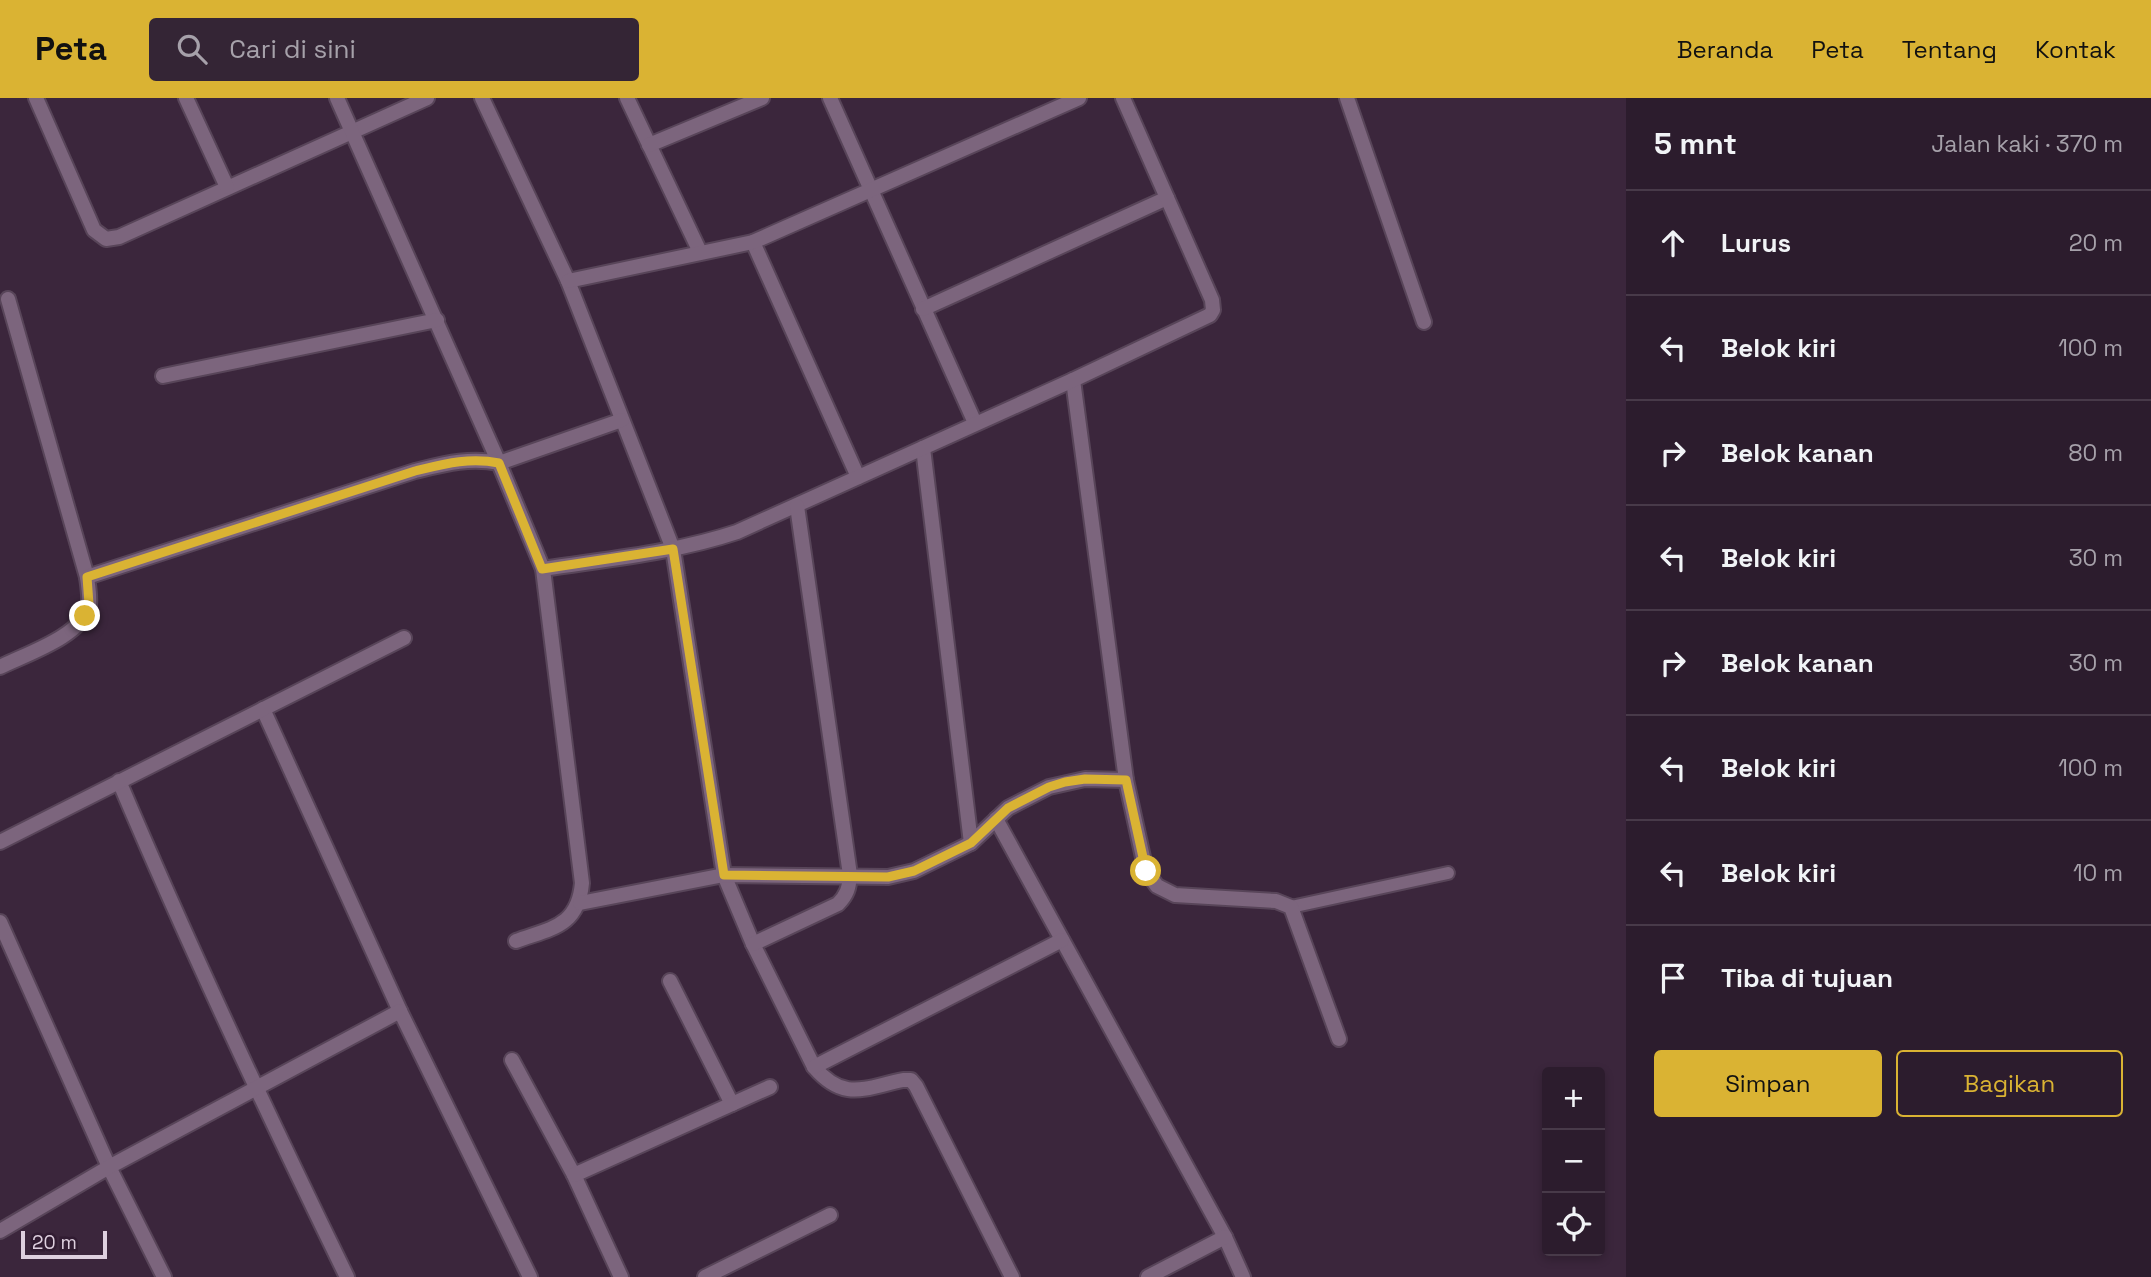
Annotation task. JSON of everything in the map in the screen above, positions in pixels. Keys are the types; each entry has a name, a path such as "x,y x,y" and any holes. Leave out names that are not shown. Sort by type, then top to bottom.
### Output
{"street":[{"path":"36,98 94,230 106,239 119,237 427,98"},
{"path":"186,98 227,187"},
{"path":"337,98 437,320 542,569 582,883 580,903 569,918 557,926 516,941"},
{"path":"482,98 568,281 673,549 724,875 753,944 814,1067 826,1081 841,1089 858,1090 911,1080 1012,1277"},
{"path":"627,98 700,252"},
{"path":"649,145 762,98"},
{"path":"831,98 975,423"},
{"path":"568,281 753,242 1079,98"},
{"path":"542,569 705,543 737,532 1202,320 1213,310 1212,300 1123,98"},
{"path":"1347,98 1424,322"},
{"path":"923,309 1167,198"},
{"path":"753,242 858,477"},
{"path":"0,667 74,631 85,616 89,604 87,577 8,299"},
{"path":"163,376 437,320"},
{"path":"1073,380 1126,780 1146,871 1157,886 1175,895 1276,901 1291,907 1339,1039"},
{"path":"87,577 415,471 455,461 480,459 499,463 622,420"},
{"path":"923,448 971,843"},
{"path":"753,944 838,904 846,896 850,875 797,506"},
{"path":"0,842 404,638"},
{"path":"263,709 400,1011 530,1277"},
{"path":"580,903 724,875 888,877 914,871 971,843 1008,808 1049,787 1085,779 1126,780"},
{"path":"119,781 184,935 347,1277"},
{"path":"996,819 1225,1237 1243,1277"},
{"path":"0,922 109,1167 164,1277"},
{"path":"814,1067 1062,940"},
{"path":"670,981 732,1104"},
{"path":"0,1231 109,1167 400,1011"},
{"path":"512,1060 574,1175 621,1277"},
{"path":"574,1175 770,1087"},
{"path":"705,1277 830,1215"},
{"path":"1148,1277 1225,1237"}],"lane":[{"path":"1291,907 1448,873"}],"route":[{"path":"85,616 89,604 87,577 415,471 455,461 480,459 499,463 542,569 673,549 724,875 888,877 914,871 971,843 1008,808 1049,787 1085,779 1126,780 1146,871"}]}
